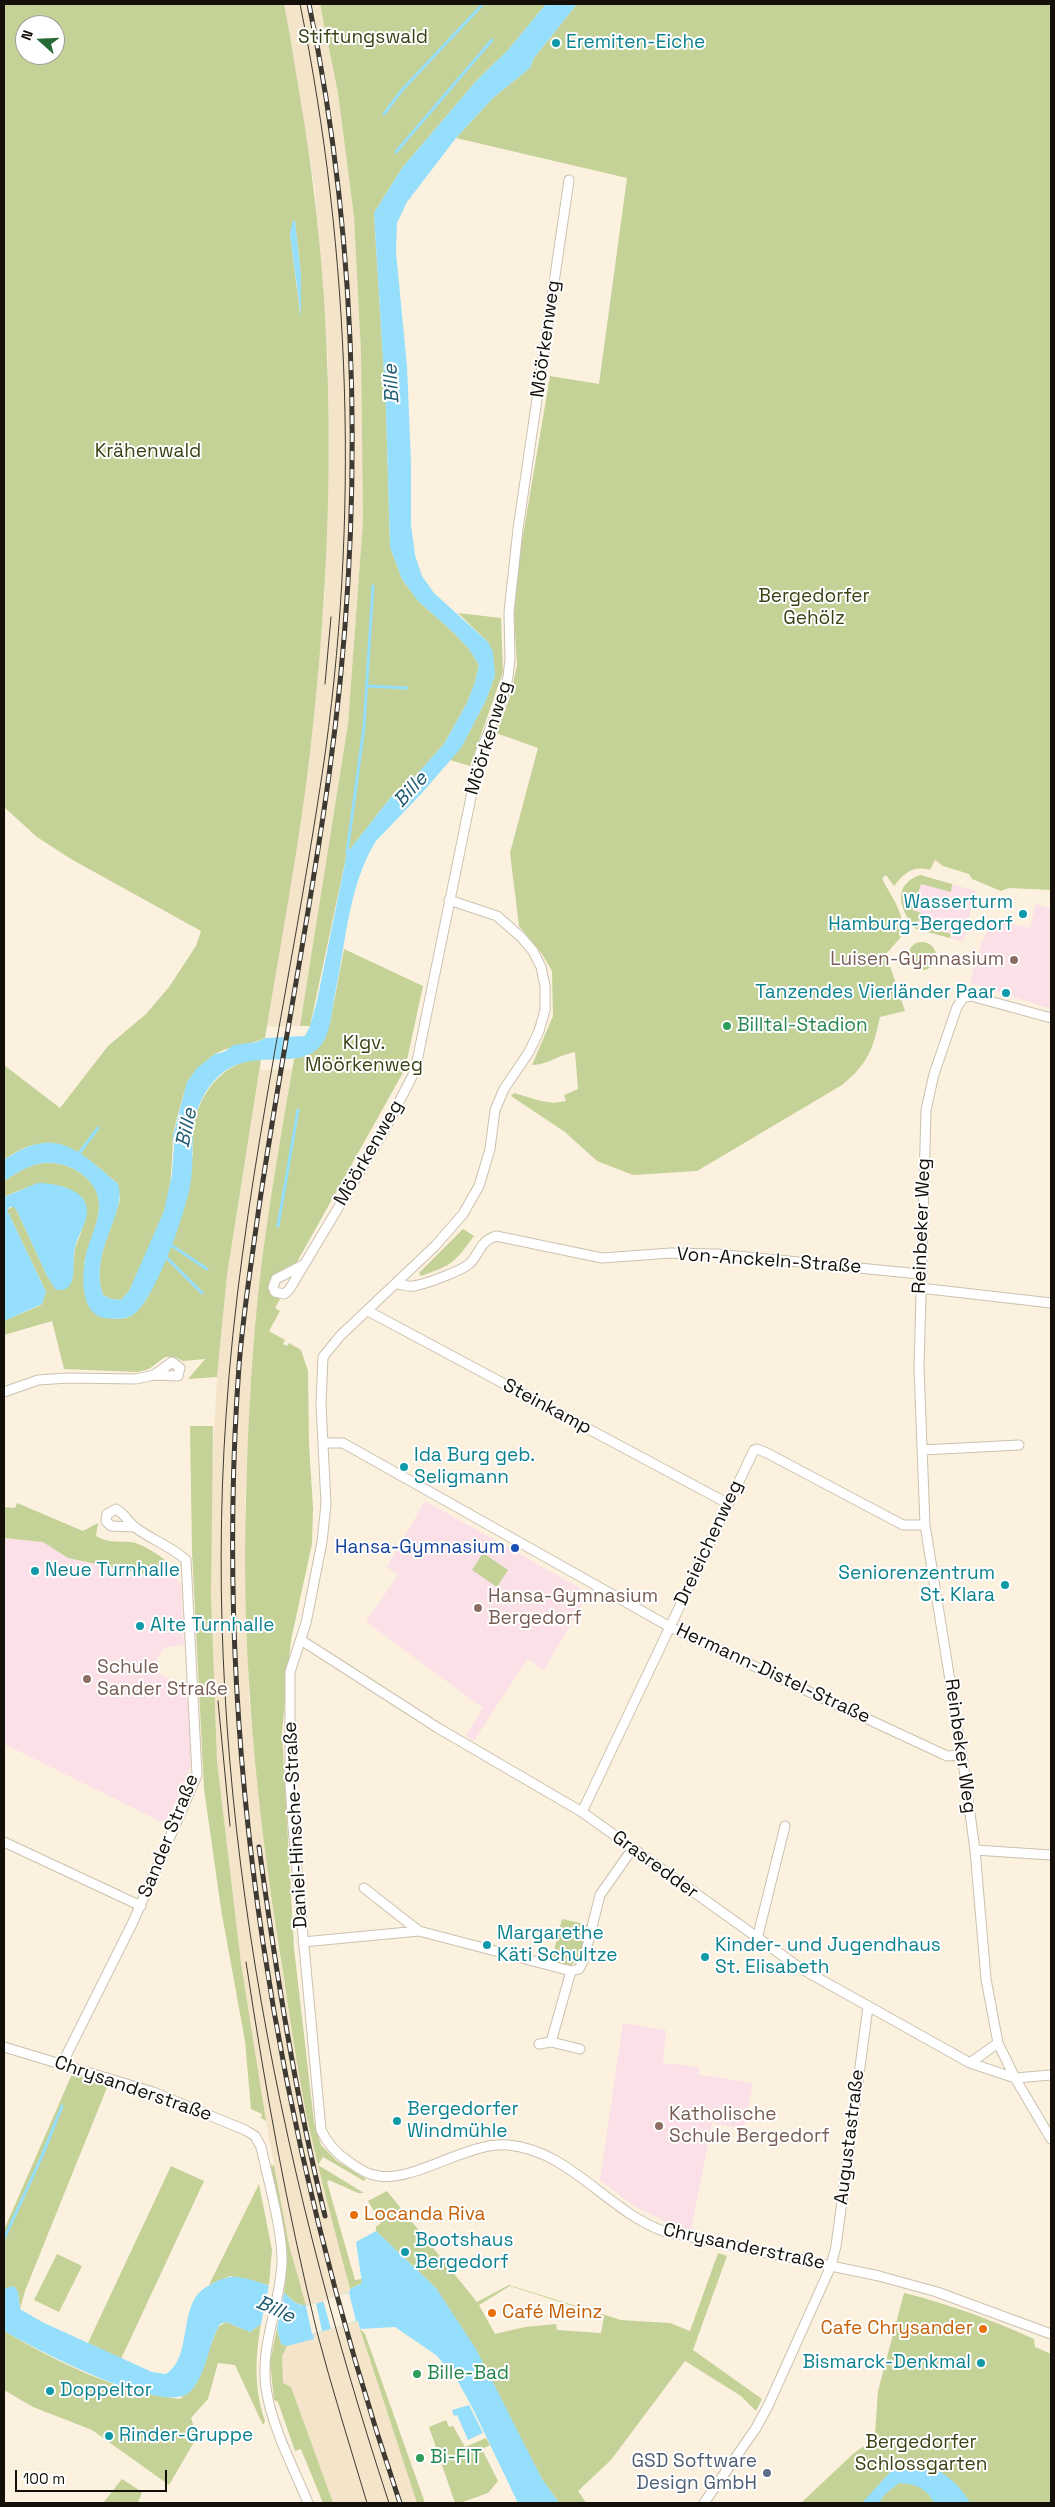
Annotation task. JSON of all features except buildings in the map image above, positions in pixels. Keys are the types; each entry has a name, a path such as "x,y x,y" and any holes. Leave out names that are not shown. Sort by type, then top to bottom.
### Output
{"street":[{"name":"Möörkenweg","path":"303,1265 276,1279 273,1287 279,1294 289,1290 384,1131 415,1071 480,753 502,700 508,678 510,659 509,612 518,529 569,180"},
{"name":"Daniel-Hinsche-Straße","path":"340,2156 325,2139 319,2118 290,1785 290,1672 301,1640 322,1542 326,1504 321,1404 323,1357 331,1346 398,1284 463,1214 479,1186 490,1149 495,1110 504,1089 529,1052 539,1032 545,1010 545,986 542,967 533,951 521,937 497,916 449,900"},
{"name":"Reinbeker Weg","path":"1051,1018 971,996 963,998 957,1007 934,1074 926,1110 920,1274 919,1368 926,1525 962,1755 974,1850 986,1979 998,2043 1015,2078 1051,2139"},
{"name":"Von-Anckeln-Straße","path":"398,1284 412,1287 464,1268 472,1262 480,1246 487,1239 496,1236 602,1258 671,1253 717,1254 920,1274"},
{"path":"920,1288 1051,1304"},
{"name":"Steinkamp","path":"368,1311 727,1503"},
{"path":"4,1392 38,1380 68,1378 136,1379 154,1375"},
{"name":"Hermann-Distel-Straße","path":"324,1443 343,1443 670,1627 947,1756 962,1755"},
{"path":"923,1450 1019,1445"},
{"name":"Dreieichenweg","path":"582,1812 753,1451 757,1448 903,1525 926,1525"},
{"name":"Sander Straße","path":"62,2064 140,1906 197,1775 186,1560 175,1550 135,1527"},
{"name":"Grasredder","path":"301,1640 438,1728 582,1812 800,1968 970,2063 1015,2078"},
{"path":"757,1939 786,1826"},
{"path":"4,1842 140,1906"},
{"path":"303,1942 419,1931 571,1971 579,1969 584,1959 600,1896 633,1848"},
{"path":"974,1850 1051,1855"},
{"path":"364,1888 419,1931"},
{"path":"551,2042 571,1971"},
{"name":"Augustastraße","path":"704,2503 756,2428 768,2406 830,2266 836,2246 868,2007"},
{"path":"539,2044 551,2042 580,2049"},
{"path":"970,2063 998,2043"},
{"name":"Chrysanderstraße","path":"4,2047 153,2092 245,2130 258,2139 281,2244 282,2261 265,2365 268,2398 308,2503"},
{"path":"1015,2078 1051,2075"},
{"name":"Chrysanderstraße","path":"340,2156 361,2169 378,2176 386,2176 410,2171 490,2146 516,2146 543,2155 564,2166 651,2227 682,2236 830,2266 937,2292 1051,2334"}],"shaded area":[{"path":"284,4 320,4 338,93 354,217 361,353 363,521 348,724 300,1026 266,1027 311,744 325,594 329,448 328,359 315,189"},
{"name":"Luisen-Gymnasium","path":"920,875 976,891 963,942 916,929 911,911"},
{"name":"Luisen-Gymnasium","path":"1036,904 1051,909 1051,1009 970,983 981,944 993,919 1030,928"},
{"path":"292,1069 274,1178 254,1342 245,1502 249,1700 274,1921 306,2112 358,2321 417,2503 323,2503 301,2449 295,2451 280,2379 281,2344 314,2339 289,2245 266,2121 241,1963 217,1761 211,1593 211,1486 217,1377 227,1275 260,1070"},
{"name":"Hansa-Gymnasium Bergedorf","path":"425,1501 589,1593 544,1670 527,1659 474,1741 466,1736 483,1708 366,1622 398,1575 387,1567"},
{"name":"Schule Sander Straße","path":"4,1538 43,1542 68,1558 148,1575 168,1563 181,1586 184,1644 164,1648 150,1670 189,1688 192,1763 166,1824 4,1744"},
{"name":"Katholische Schule Bergedorf","path":"623,2023 666,2030 663,2063 699,2067 698,2074 753,2083 744,2129 712,2123 691,2230 677,2227 634,2206 600,2180"}],"green space":[{"name":"Krähenwald","path":"4,4 284,4 311,172 320,254 326,335 329,417 325,580 307,781 265,1038 215,1054 200,1066 188,1081 174,1132 167,1202 152,1241 129,1291 121,1300 111,1299 103,1295 100,1283 101,1260 120,1201 118,1184 77,1152 51,1143 37,1144 21,1150 4,1160 4,1065 60,1108 108,1046 146,1014 169,987 196,946 201,931 71,859 37,837 4,807","holes":["295,221 301,275 300,313 290,234"]},
{"name":"Stiftungswald","path":"320,4 546,4 508,50 477,80 402,168 374,213 386,409 390,547 402,579 418,601 454,633 469,649 479,665 467,703 444,744 409,783 395,792 347,853 310,1026 300,1026 348,724 363,521 361,353 354,217 338,93"},
{"name":"Bergedorfer Gehölz","path":"577,4 1051,4 1051,890 1009,888 1001,891 972,879 969,874 943,866 935,860 930,870 914,869 909,871 894,886 886,875 882,878 901,916 901,937 886,954 905,1011 880,1017 872,1047 864,1063 842,1085 697,1171 633,1175 597,1161 565,1132 511,1096 514,1093 554,1103 566,1101 564,1095 578,1089 575,1052 538,1065 532,1065 553,1016 552,971 542,954 519,926 510,853 538,748 496,733 511,694 517,665 514,615 520,553 550,376 599,384 627,178 456,138 493,98 530,68 534,58"},
{"path":"458,613 501,618 503,672 470,766 450,760 469,733 486,700 495,675 488,642"},
{"path":"920,875 952,884 951,892 921,884 913,910 921,913 918,925 951,934 950,938 916,929 906,914 901,899 902,892 905,885 911,879"},
{"path":"922,942 932,946 936,956 932,966 922,970 912,966 908,956 912,946"},
{"name":"Klgv. Möörkenweg","path":"344,949 423,986 405,1069 297,1262 272,1275 268,1285 269,1291 280,1299 275,1308 280,1311 269,1331 285,1340 283,1344 287,1346 289,1343 301,1350 308,1371 309,1444 313,1508 312,1544 291,1640 282,1732 294,1948 314,2122 321,2145 337,2161 366,2179 364,2181 323,2157 318,2165 306,2113 294,2042 274,1913 259,1795 253,1736 246,1617 246,1499 251,1384 258,1298 272,1190 294,1059 305,1056 330,1023"},
{"path":"252,1059 261,1060 227,1275 217,1377 188,1379 205,1359 183,1361 175,1357 165,1357 149,1369 138,1372 64,1369 52,1321 4,1335 4,1321 41,1305 46,1292 7,1210 14,1206 47,1276 72,1280 75,1248 82,1230 83,1199 64,1187 44,1184 14,1192 4,1197 4,1181 29,1167 48,1163 70,1167 88,1179 98,1197 99,1207 97,1222 84,1264 111,1319 131,1316 144,1302 154,1285 171,1240 193,1154 192,1138 198,1108 205,1095 224,1073"},
{"path":"463,1229 474,1236 457,1258 440,1269 421,1276 419,1273"},
{"path":"190,1426 213,1426 211,1593 217,1761 241,1963 266,2121 261,2118 262,2114 251,2109 245,2041 221,1909 204,1789 192,1551"},
{"path":"17,1503 83,1531 98,1523 96,1536 108,1541 139,1544 156,1553 168,1563 149,1575 68,1558 43,1542 4,1538 4,1507 15,1508"},
{"path":"483,1553 508,1570 497,1587 472,1570"},
{"path":"562,1919 589,1925 579,1960 571,1965 551,1962"},
{"path":"72,2074 108,2085 25,2291 20,2309 18,2292 14,2286 4,2289 4,2230"},
{"path":"274,2165 289,2245 306,2306 296,2303 284,2293 286,2277 285,2245 269,2166"},
{"path":"318,2165 364,2193 358,2193 329,2180 327,2182 355,2280 362,2279 362,2283 350,2289 327,2201"},
{"path":"171,2166 204,2181 121,2359 88,2343"},
{"path":"259,2184 272,2250 269,2285 230,2276 209,2285"},
{"path":"387,2191 477,2302 509,2285 621,2320 670,2323 690,2331 718,2253 727,2256 693,2350 762,2399 756,2411 741,2396 685,2361 611,2460 578,2491 586,2503 559,2503 542,2479 436,2288 376,2231 376,2227 381,2223 368,2201","holes":["510,2286 604,2316 601,2333 557,2330 556,2324 525,2327 495,2334 479,2305"]},
{"path":"57,2254 82,2266 59,2312 34,2300"},
{"name":"Bergedorfer Schlossgarten","path":"904,2293 954,2307 1002,2325 1034,2339 1035,2347 1051,2354 1051,2503 801,2503 854,2453 872,2441 875,2434 878,2391"},
{"path":"226,2322 250,2332 261,2324 257,2385 265,2421 263,2425 235,2365 218,2363 208,2399 191,2418 197,2437 169,2485 92,2430 33,2407 4,2390 4,2331 67,2365 111,2383 157,2396 180,2399 197,2382 218,2327"},
{"path":"277,2328 281,2344 287,2346 282,2356 283,2383 291,2387 333,2503 323,2503 301,2449 295,2451 278,2402 274,2400 270,2362"},
{"path":"360,2329 365,2334 425,2503 417,2503"},
{"path":"446,2420 449,2427 453,2426 465,2447 486,2438 490,2445 482,2449 498,2481 488,2493 455,2503 429,2427"},
{"path":"122,2479 142,2492 138,2503 103,2503"}],"water":[{"name":"Bille","path":"546,4 577,4 534,58 530,68 493,98 456,138 407,202 397,223 396,252 407,366 411,462 411,525 415,555 422,576 434,593 488,642 493,652 495,675 486,700 461,748 421,794 376,841 367,858 359,877 349,915 331,1020 322,1044 311,1054 297,1058 249,1061 233,1067 217,1078 203,1097 195,1117 191,1181 177,1231 160,1273 142,1306 133,1315 115,1319 104,1318 96,1315 90,1308 86,1300 83,1281 86,1254 96,1225 99,1208 98,1197 94,1187 88,1179 70,1167 48,1163 29,1167 4,1181 4,1160 37,1144 51,1143 64,1145 90,1160 118,1184 120,1195 118,1207 100,1263 100,1279 103,1295 111,1299 121,1300 129,1291 164,1211 172,1174 173,1136 187,1082 197,1068 215,1054 224,1052 234,1045 257,1042 265,1038 305,1036 317,1001 347,853 395,792 409,783 444,744 467,703 475,682 479,665 469,649 418,601 402,579 390,547 386,409 374,213 402,168 477,80 508,50"},
{"path":"293,220 295,221 301,275 301,318 290,234"},
{"path":"38,1183 53,1184 69,1189 76,1192 86,1203 86,1220 76,1242 74,1252 73,1277 67,1288 56,1290 47,1276 17,1211 14,1207 10,1207 7,1210 46,1292 42,1304 4,1321 4,1197"},
{"name":"Bille","path":"376,2231 436,2288 476,2349 542,2479 559,2503 518,2503 456,2378 436,2355 395,2327 360,2329 358,2321 313,2334 314,2339 287,2346 281,2344 277,2328 261,2324 250,2332 226,2322 220,2324 216,2332 201,2376 196,2384 191,2391 177,2397 156,2396 99,2378 4,2331 4,2289 14,2286 18,2292 20,2309 42,2322 152,2372 166,2374 174,2367 179,2357 190,2308 202,2290 215,2282 235,2277 249,2279 273,2287 299,2304 307,2305 326,2301 350,2292 350,2289 362,2283 356,2242"},
{"path":"469,2405 483,2433 468,2440 457,2415 454,2416 452,2410"},
{"path":"916,2461 948,2477 970,2503 934,2503 924,2490 910,2484 899,2483 884,2495 879,2503 862,2503 894,2468"}],"pier":[{"path":"269,2285 284,2293 277,2328 261,2324"},
{"path":"349,2293 356,2321 331,2329 323,2300"},
{"path":"316,2303 322,2331 312,2334 306,2306"}],"waterway":[{"path":"384,114 402,90 483,4"},
{"path":"396,152 492,40"},
{"path":"349,854 347,853 364,727 373,586"},
{"path":"367,686 407,688"},
{"path":"278,1226 298,1110"},
{"path":"77,1156 98,1128"},
{"path":"171,1245 207,1269"},
{"path":"166,1257 202,1293"},
{"path":"4,2239 42,2156 62,2106"}],"tram line":[{"path":"300,4 317,98 330,194 339,291 344,388 345,486 342,583 334,680 322,775 254,1175 233,1335 226,1416 221,1554 225,1692 237,1830 255,1967 281,2103 312,2238 348,2372 389,2503"},
{"path":"325,684 331,617"},
{"path":"218,1701 230,1826"},
{"path":"246,1962 277,2148 306,2286 329,2375 367,2503"}],"railway":[{"path":"309,4 326,99 339,195 347,292 352,389 352,486 348,583 329,775 266,1159 243,1328 239,1366 233,1510 235,1654 245,1799 263,1942 288,2085 319,2226 357,2365 400,2503"},
{"path":"259,1847 287,2032 304,2124 325,2216"}],"place":[{"name":"Eremiten-Eiche","path":"556,43"},
{"name":"Wasserturm Hamburg-Bergedorf","path":"1023,914"},
{"name":"Luisen-Gymnasium","path":"1014,960"},
{"name":"Tanzendes Vierländer Paar","path":"1006,993"},
{"name":"Billtal-Stadion","path":"727,1026"},
{"name":"Ida Burg geb. Seligmann","path":"404,1467"},
{"name":"Hansa-Gymnasium","path":"515,1548"},
{"name":"Neue Turnhalle","path":"35,1571"},
{"name":"Seniorenzentrum St. Klara","path":"1005,1585"},
{"name":"Hansa-Gymnasium Bergedorf","path":"478,1608"},
{"name":"Alte Turnhalle","path":"140,1626"},
{"name":"Schule Sander Straße","path":"87,1679"},
{"name":"Margarethe Käti Schultze","path":"487,1945"},
{"name":"Kinder- und Jugendhaus St. Elisabeth","path":"705,1957"},
{"name":"Bergedorfer Windmühle","path":"397,2121"},
{"name":"Katholische Schule Bergedorf","path":"659,2126"},
{"name":"Locanda Riva","path":"354,2215"},
{"name":"Bootshaus Bergedorf","path":"405,2252"},
{"name":"Café Meinz","path":"492,2313"},
{"name":"Cafe Chrysander","path":"983,2329"},
{"name":"Bismarck-Denkmal","path":"981,2363"},
{"name":"Bille-Bad","path":"417,2374"},
{"name":"Doppeltor","path":"50,2391"},
{"name":"Rinder-Gruppe","path":"109,2436"},
{"name":"Bi-FIT","path":"420,2458"},
{"name":"GSD Software Design GmbH","path":"767,2473"}]}
